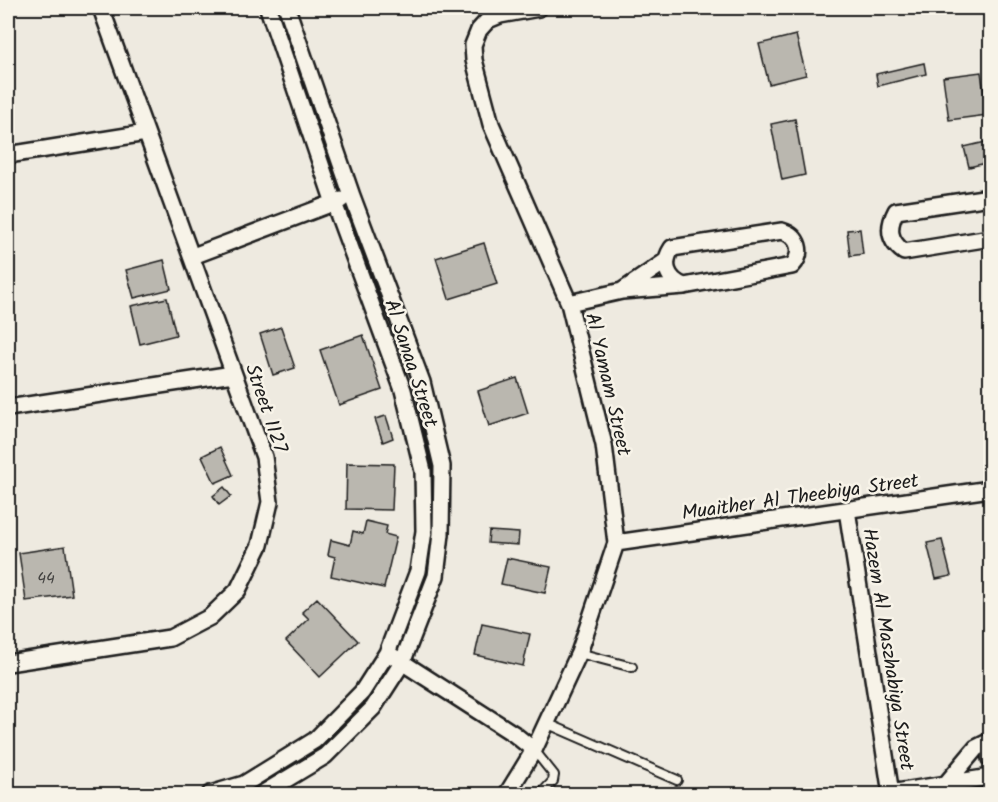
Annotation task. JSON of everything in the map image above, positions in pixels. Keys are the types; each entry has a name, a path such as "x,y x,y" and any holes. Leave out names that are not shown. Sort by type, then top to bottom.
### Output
{"street":[{"name":"Street 1127","path":"8,663 170,638 210,617 238,590 260,545 270,502 264,457 193,256 101,8"},
{"name":"Al Sanaa Street","path":"210,795 244,784 315,740 362,692 387,653 418,571 424,531 423,471 403,390 334,203 268,8"},
{"name":"Al Sanaa Street","path":"262,795 325,756 373,708 402,663 436,576 441,534 442,466 422,382 352,196 287,8"},
{"name":"Al Yamam Street","path":"507,795 534,750 579,653 616,543 604,445 569,303 491,124 474,60 474,45 479,30 488,20 500,15 539,8"},
{"path":"8,155 146,133"},
{"path":"193,256 352,196"},
{"path":"990,197 896,212 890,222 890,234 895,245 904,252 990,238"},
{"path":"569,303 622,291 684,286 792,266 798,257 799,246 793,236 782,231 672,248 666,261 622,291"},
{"path":"666,261 668,275 684,286"},
{"path":"8,408 233,374"},
{"name":"Muaither Al Theebiya Street","path":"616,543 990,489"},
{"name":"Hazem Al Maszhabiya Street","path":"847,510 891,794"},
{"path":"387,653 514,734 534,750"},
{"path":"945,785 976,748 990,741 990,759"},
{"path":"891,794 990,777"}],"lane":[{"path":"579,653 632,667"},
{"path":"546,723 677,780"},
{"path":"534,750 554,775 553,781 541,795"}],"building":[{"path":"796,35 806,75 769,84 759,44"},
{"path":"924,63 926,74 878,86 876,74"},
{"path":"981,72 987,115 949,120 943,77"},
{"path":"795,119 805,175 782,180 771,124"},
{"path":"990,141 990,162 969,167 964,147"},
{"path":"860,229 863,254 850,256 847,230"},
{"path":"484,243 497,284 449,299 436,258"},
{"path":"164,260 171,289 134,298 126,270"},
{"path":"167,298 176,335 140,344 131,306"},
{"path":"281,327 295,368 273,375 260,334"},
{"path":"363,335 382,390 339,405 320,350"},
{"path":"517,378 528,413 489,426 478,391"},
{"path":"386,416 393,438 383,442 375,419"},
{"path":"220,447 233,475 215,483 202,456"},
{"path":"347,463 394,464 392,510 346,509"},
{"path":"224,487 231,496 219,505 213,496"},
{"path":"366,521 387,526 385,534 396,537 384,588 331,576 335,557 328,555 331,540 350,545 353,531 363,534"},
{"path":"489,531 519,533 518,545 488,543"},
{"path":"942,540 951,576 936,579 927,543"},
{"path":"65,546 72,595 26,601 19,553"},
{"path":"507,558 551,567 545,593 501,584"},
{"path":"317,598 358,641 320,677 286,641 309,619 302,612"},
{"path":"482,624 530,634 523,666 475,655"}]}
